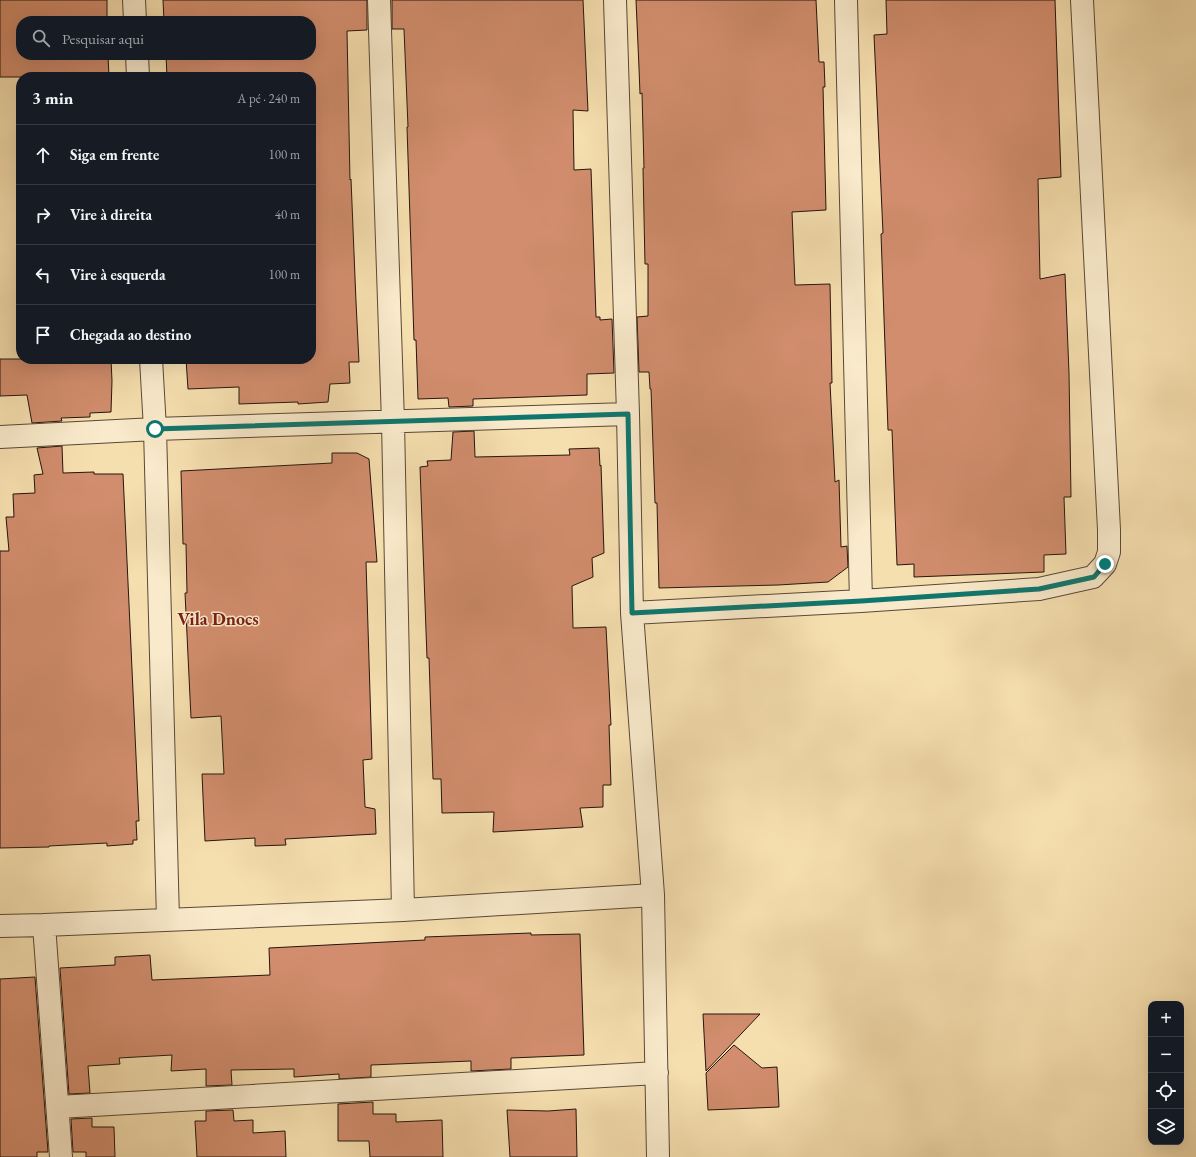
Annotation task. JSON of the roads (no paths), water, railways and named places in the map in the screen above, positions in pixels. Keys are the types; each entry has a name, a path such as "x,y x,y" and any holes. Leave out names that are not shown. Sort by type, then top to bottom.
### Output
{"street":[{"path":"134,0 135,16"},
{"path":"379,0 393,422 403,910"},
{"path":"615,0 628,414 632,613 654,895 658,1157"},
{"path":"846,0 861,601"},
{"path":"632,613 861,601 1039,589 1094,577 1105,564 1109,552 1109,530 1082,0"},
{"path":"137,60 138,72"},
{"path":"151,364 155,429 168,920"},
{"path":"0,437 155,429 628,414"},
{"path":"0,926 403,910 654,895"},
{"path":"44,925 61,1157"},
{"path":"58,1107 657,1073"}],"district":[{"name":"Vila Dnocs","path":"218,618"}]}
